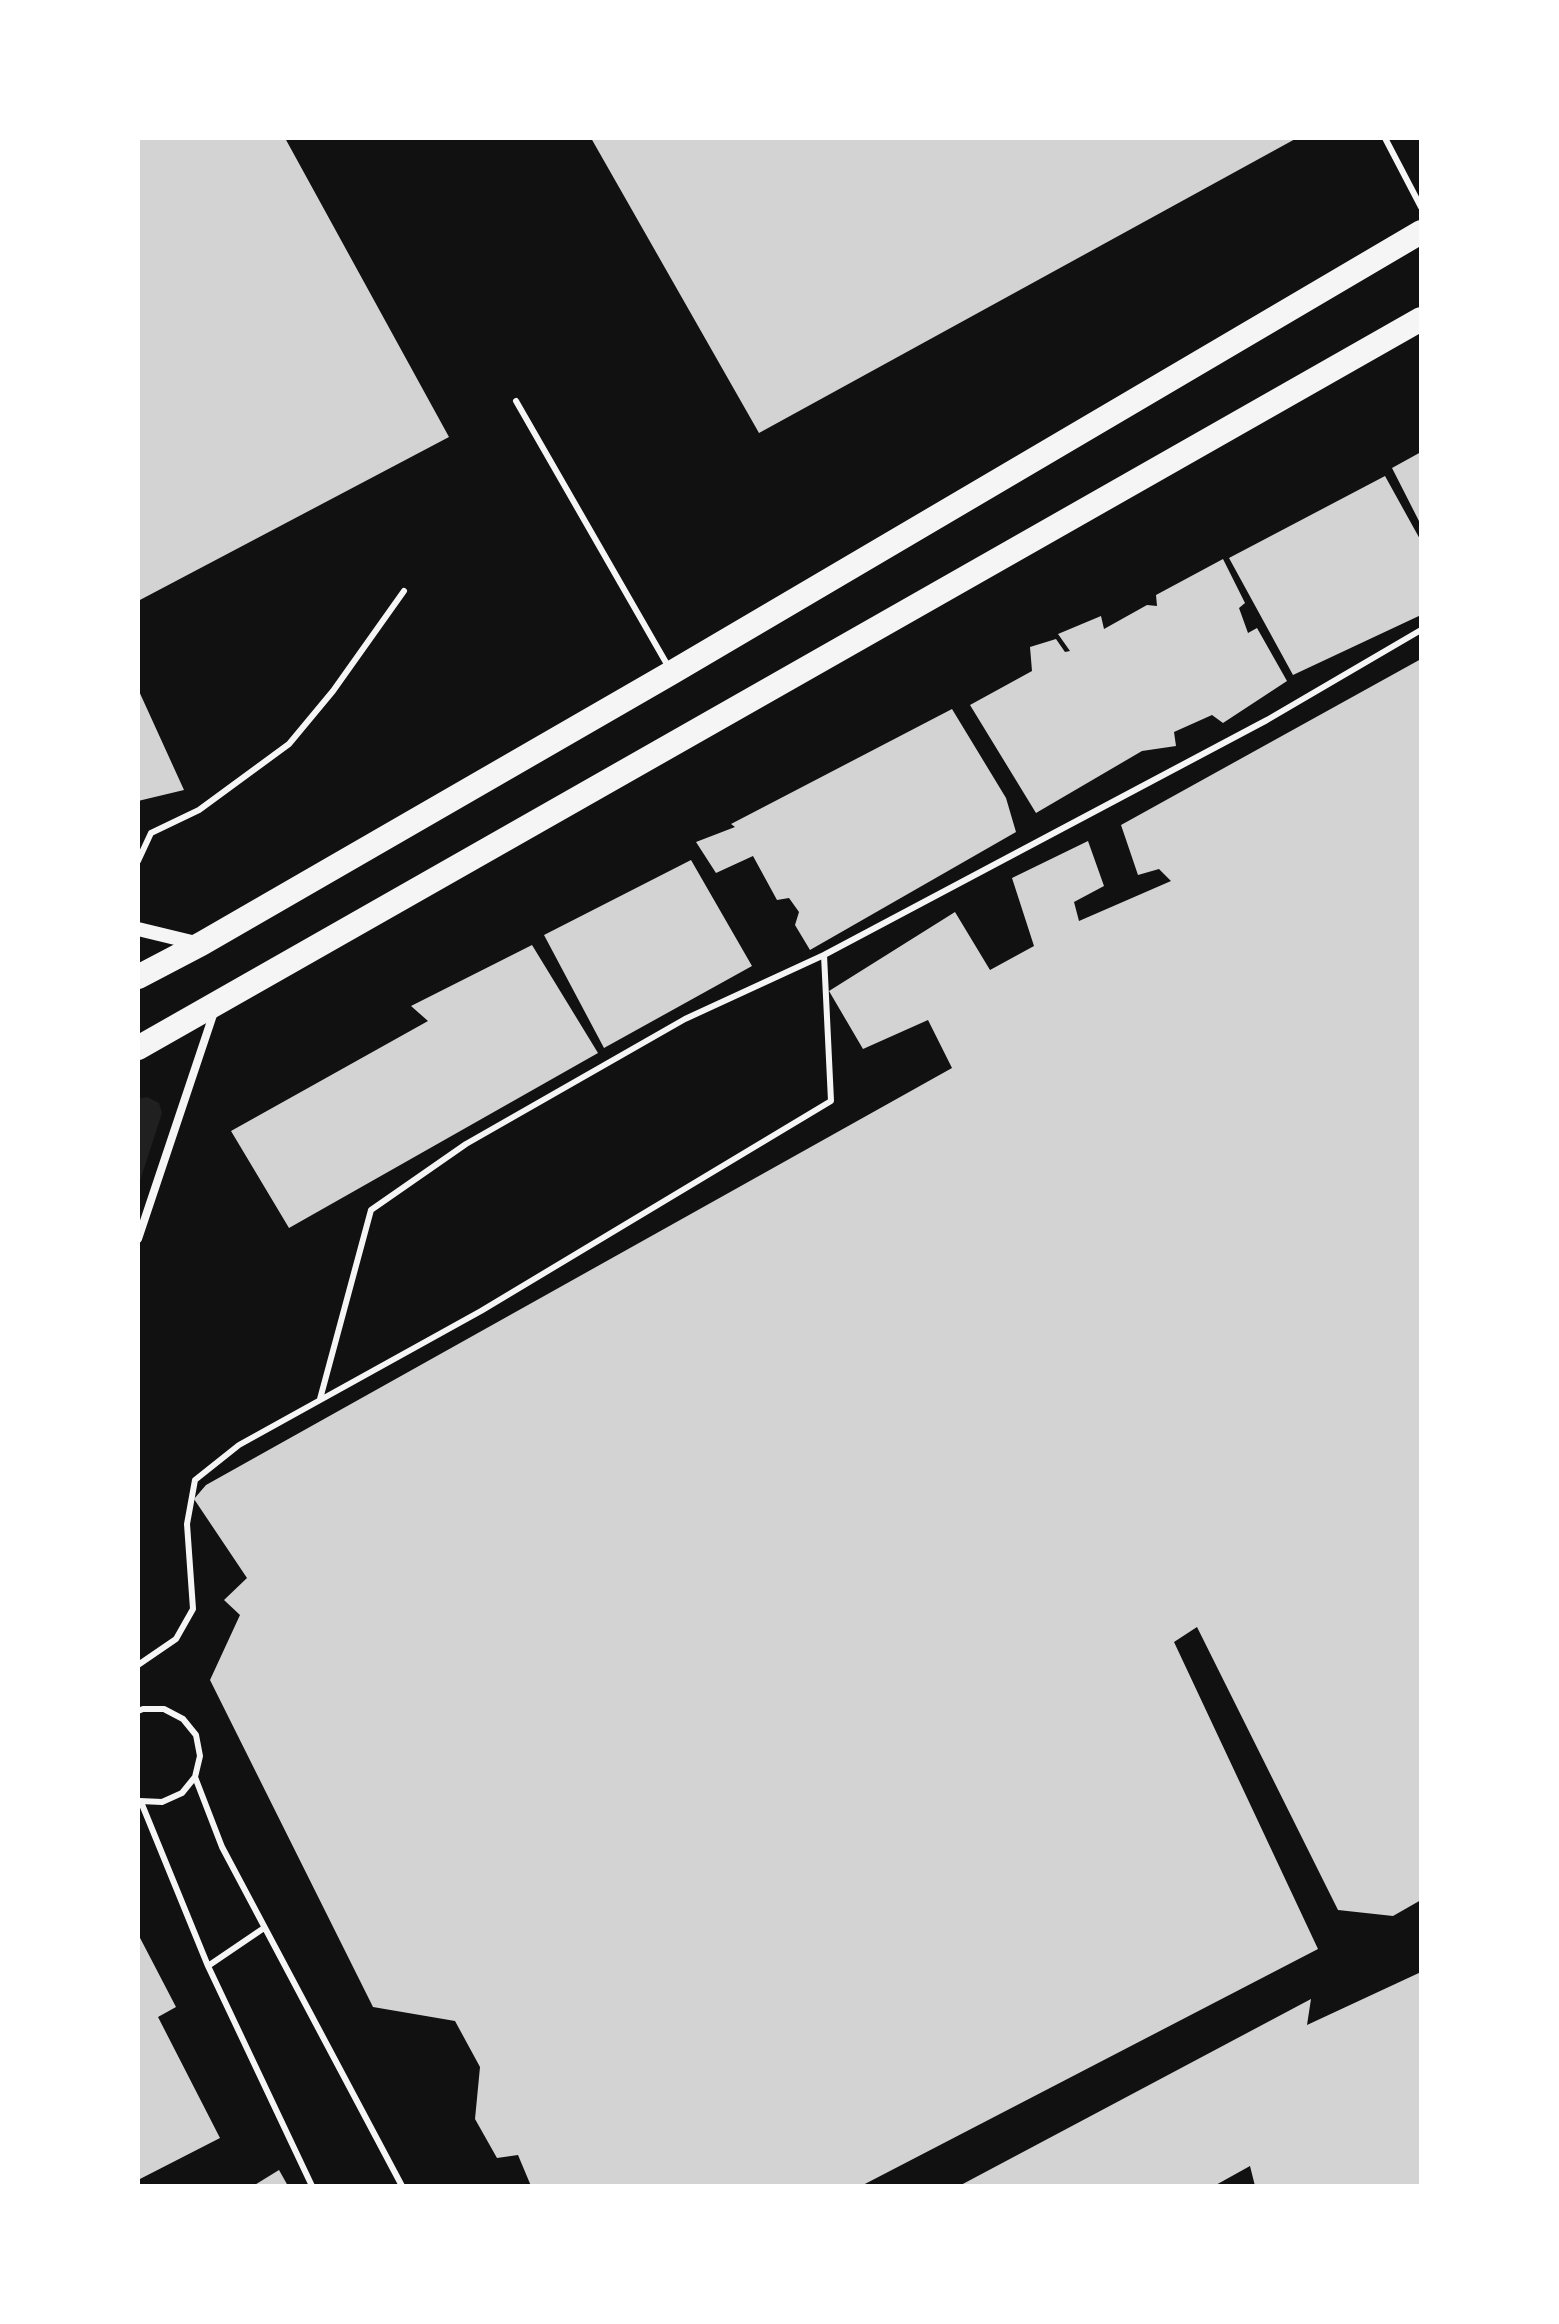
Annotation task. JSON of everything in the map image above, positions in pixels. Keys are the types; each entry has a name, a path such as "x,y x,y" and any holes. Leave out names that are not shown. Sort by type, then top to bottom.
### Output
{"highway":[{"path":"138,977 201,944 671,673 1421,232"},
{"path":"138,1048 1421,319"}],"street":[{"path":"138,929 201,944"},
{"path":"138,1239 216,1005"}],"lane":[{"path":"1385,138 1421,207"},
{"path":"516,401 671,673"},
{"path":"138,861 151,833 199,810 289,744 333,691 404,591"},
{"path":"320,1400 371,1210 466,1144 685,1019 824,955 1267,720 1421,630"},
{"path":"138,1665 176,1639 193,1609 187,1524 195,1480 239,1445 481,1311 831,1101 824,955"},
{"path":"140,1708 164,1709 183,1719 196,1735 200,1756 195,1777 182,1793 162,1802 140,1801 208,1966 312,2186"},
{"path":"195,1777 222,1847 402,2186"},
{"path":"208,1966 264,1928"}],"shaded area":[{"path":"147,1097 159,1103 162,1113 138,1187 138,1099"}],"building":[{"path":"138,138 285,138 449,437 138,601"},
{"path":"591,138 1297,138 759,433"},
{"path":"1421,452 1421,525 1392,468"},
{"path":"1385,476 1421,541 1421,615 1293,675 1229,558"},
{"path":"1223,559 1245,603 1239,608 1248,633 1257,628 1287,681 1223,723 1212,715 1174,732 1176,746 1142,751 1036,813 970,705 1032,671 1030,647 1056,639 1065,652 1070,651 1058,634 1101,616 1104,629 1147,605 1157,606 1156,595"},
{"path":"1421,659 1421,1900 1393,1916 1338,1910 1197,1627 1174,1642 1318,1949 861,2186 531,2186 518,2155 497,2158 475,2119 480,2067 455,2021 373,2007 210,1680 240,1615 224,1600 247,1578 194,1499 206,1485 952,1068 928,1020 863,1049 829,991 955,912 990,970 1034,946 1012,878 1088,841 1104,886 1074,902 1079,921 1171,881 1159,869 1138,875 1121,825"},
{"path":"138,689 184,790 138,801"},
{"path":"952,709 1006,798 1016,832 810,950 795,925 799,912 789,898 777,900 753,856 716,873 696,842 735,827 731,824"},
{"path":"691,860 752,966 604,1048 544,935"},
{"path":"532,945 598,1053 289,1228 231,1131 428,1021 411,1006"},
{"path":"138,1934 176,2007 158,2017 220,2138 138,2180"},
{"path":"1421,1972 1421,2186 1255,2186 1250,2166 1214,2186 959,2186 1311,1999 1307,2025"},
{"path":"279,2170 288,2186 253,2186"}]}
